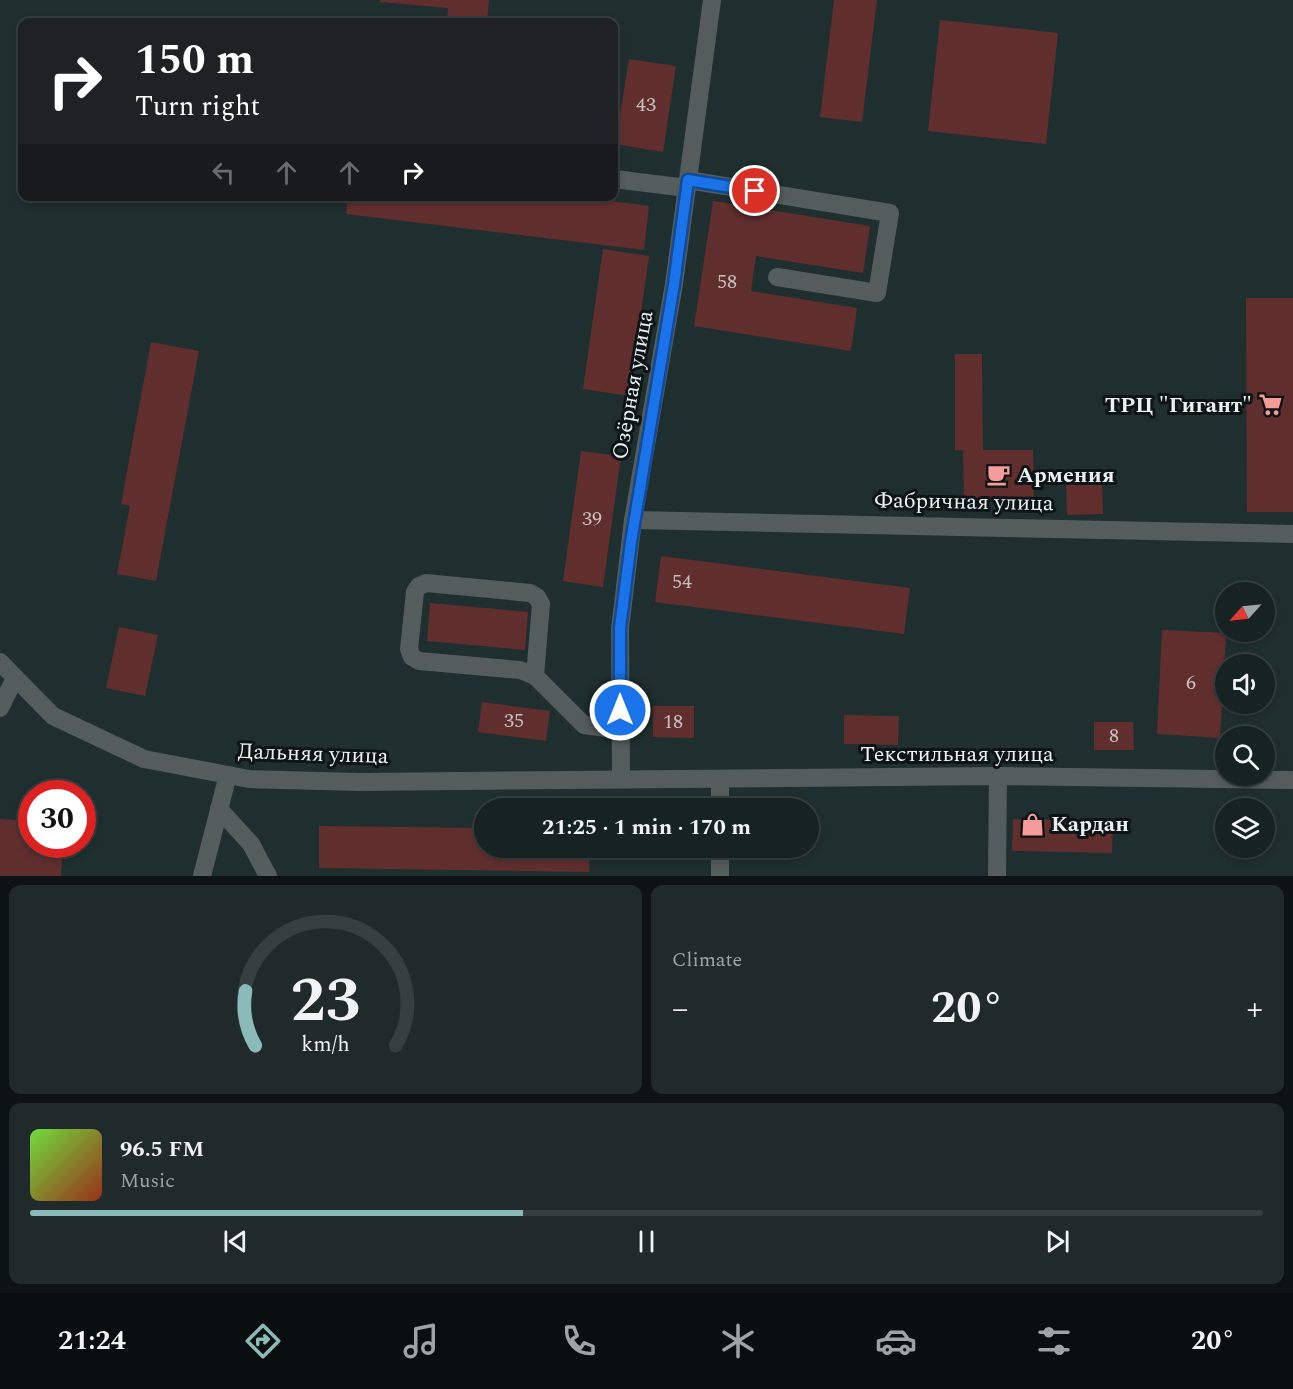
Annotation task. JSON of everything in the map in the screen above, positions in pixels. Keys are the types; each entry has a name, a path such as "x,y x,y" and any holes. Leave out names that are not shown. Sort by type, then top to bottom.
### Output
{"street":[{"name":"Озёрная улица","path":"621,778 620,628 633,520 674,284 712,0"},
{"path":"618,179 688,184 890,213 878,293 777,277"},
{"name":"Фабричная улица","path":"633,520 1293,534"},
{"path":"535,676 541,604 534,594 426,583 416,588 410,650 416,659 520,670 535,676 584,725 620,730"},
{"name":"Дальняя улица","path":"0,662 53,716 144,759 249,779 359,782 621,778"},
{"path":"0,708 15,678"},
{"path":"202,876 228,775"},
{"path":"998,776 998,876"},
{"name":"Текстильная улица","path":"621,778 720,780 998,776 1293,780"},
{"path":"720,780 720,798"},
{"path":"219,809 251,844 268,876"},
{"path":"720,858 720,876"}],"building":[{"path":"380,0 489,0 487,18 447,18 448,8 380,2"},
{"path":"834,0 877,0 862,122 820,117"},
{"path":"940,20 1058,33 1046,144 928,131"},
{"path":"629,59 676,66 663,152 618,144 618,126"},
{"path":"347,201 610,201 649,206 644,250 346,214"},
{"path":"713,201 870,226 863,273 756,256 751,291 857,308 851,351 694,326"},
{"path":"603,249 649,256 629,396 583,389"},
{"name":"ТРЦ \"Гигант\"","path":"1246,298 1293,298 1293,512 1247,512"},
{"path":"151,342 199,351 156,581 117,574 130,506 121,504"},
{"path":"955,354 982,354 983,450 1033,450 1034,499 964,500 963,450 955,450"},
{"path":"581,451 621,456 603,587 563,581"},
{"path":"1066,477 1102,477 1103,514 1067,515"},
{"path":"661,556 910,588 904,634 655,602"},
{"path":"430,603 528,612 525,650 427,641"},
{"path":"119,627 158,635 145,696 106,688"},
{"path":"1162,630 1215,632 1215,642 1225,642 1225,654 1215,654 1215,714 1221,714 1221,726 1215,726 1215,738 1157,734"},
{"path":"482,702 550,711 546,741 478,732"},
{"path":"653,706 694,706 694,738 653,737"},
{"path":"844,715 899,716 898,745 844,744"},
{"path":"1094,722 1133,722 1134,750 1094,750"},
{"path":"0,819 18,820 18,858 62,858 61,876 0,876"},
{"path":"1013,819 1113,821 1112,853 1012,851"},
{"path":"319,826 474,828 474,858 590,858 589,872 319,868"}],"place":[{"name":"ТРЦ \"Гигант\"","path":"1270,405"},
{"name":"Армения","path":"999,475"},
{"name":"Кардан","path":"1033,824"}],"route":[{"path":"620,710 620,628 633,520 674,284 688,180 755,191"}]}
